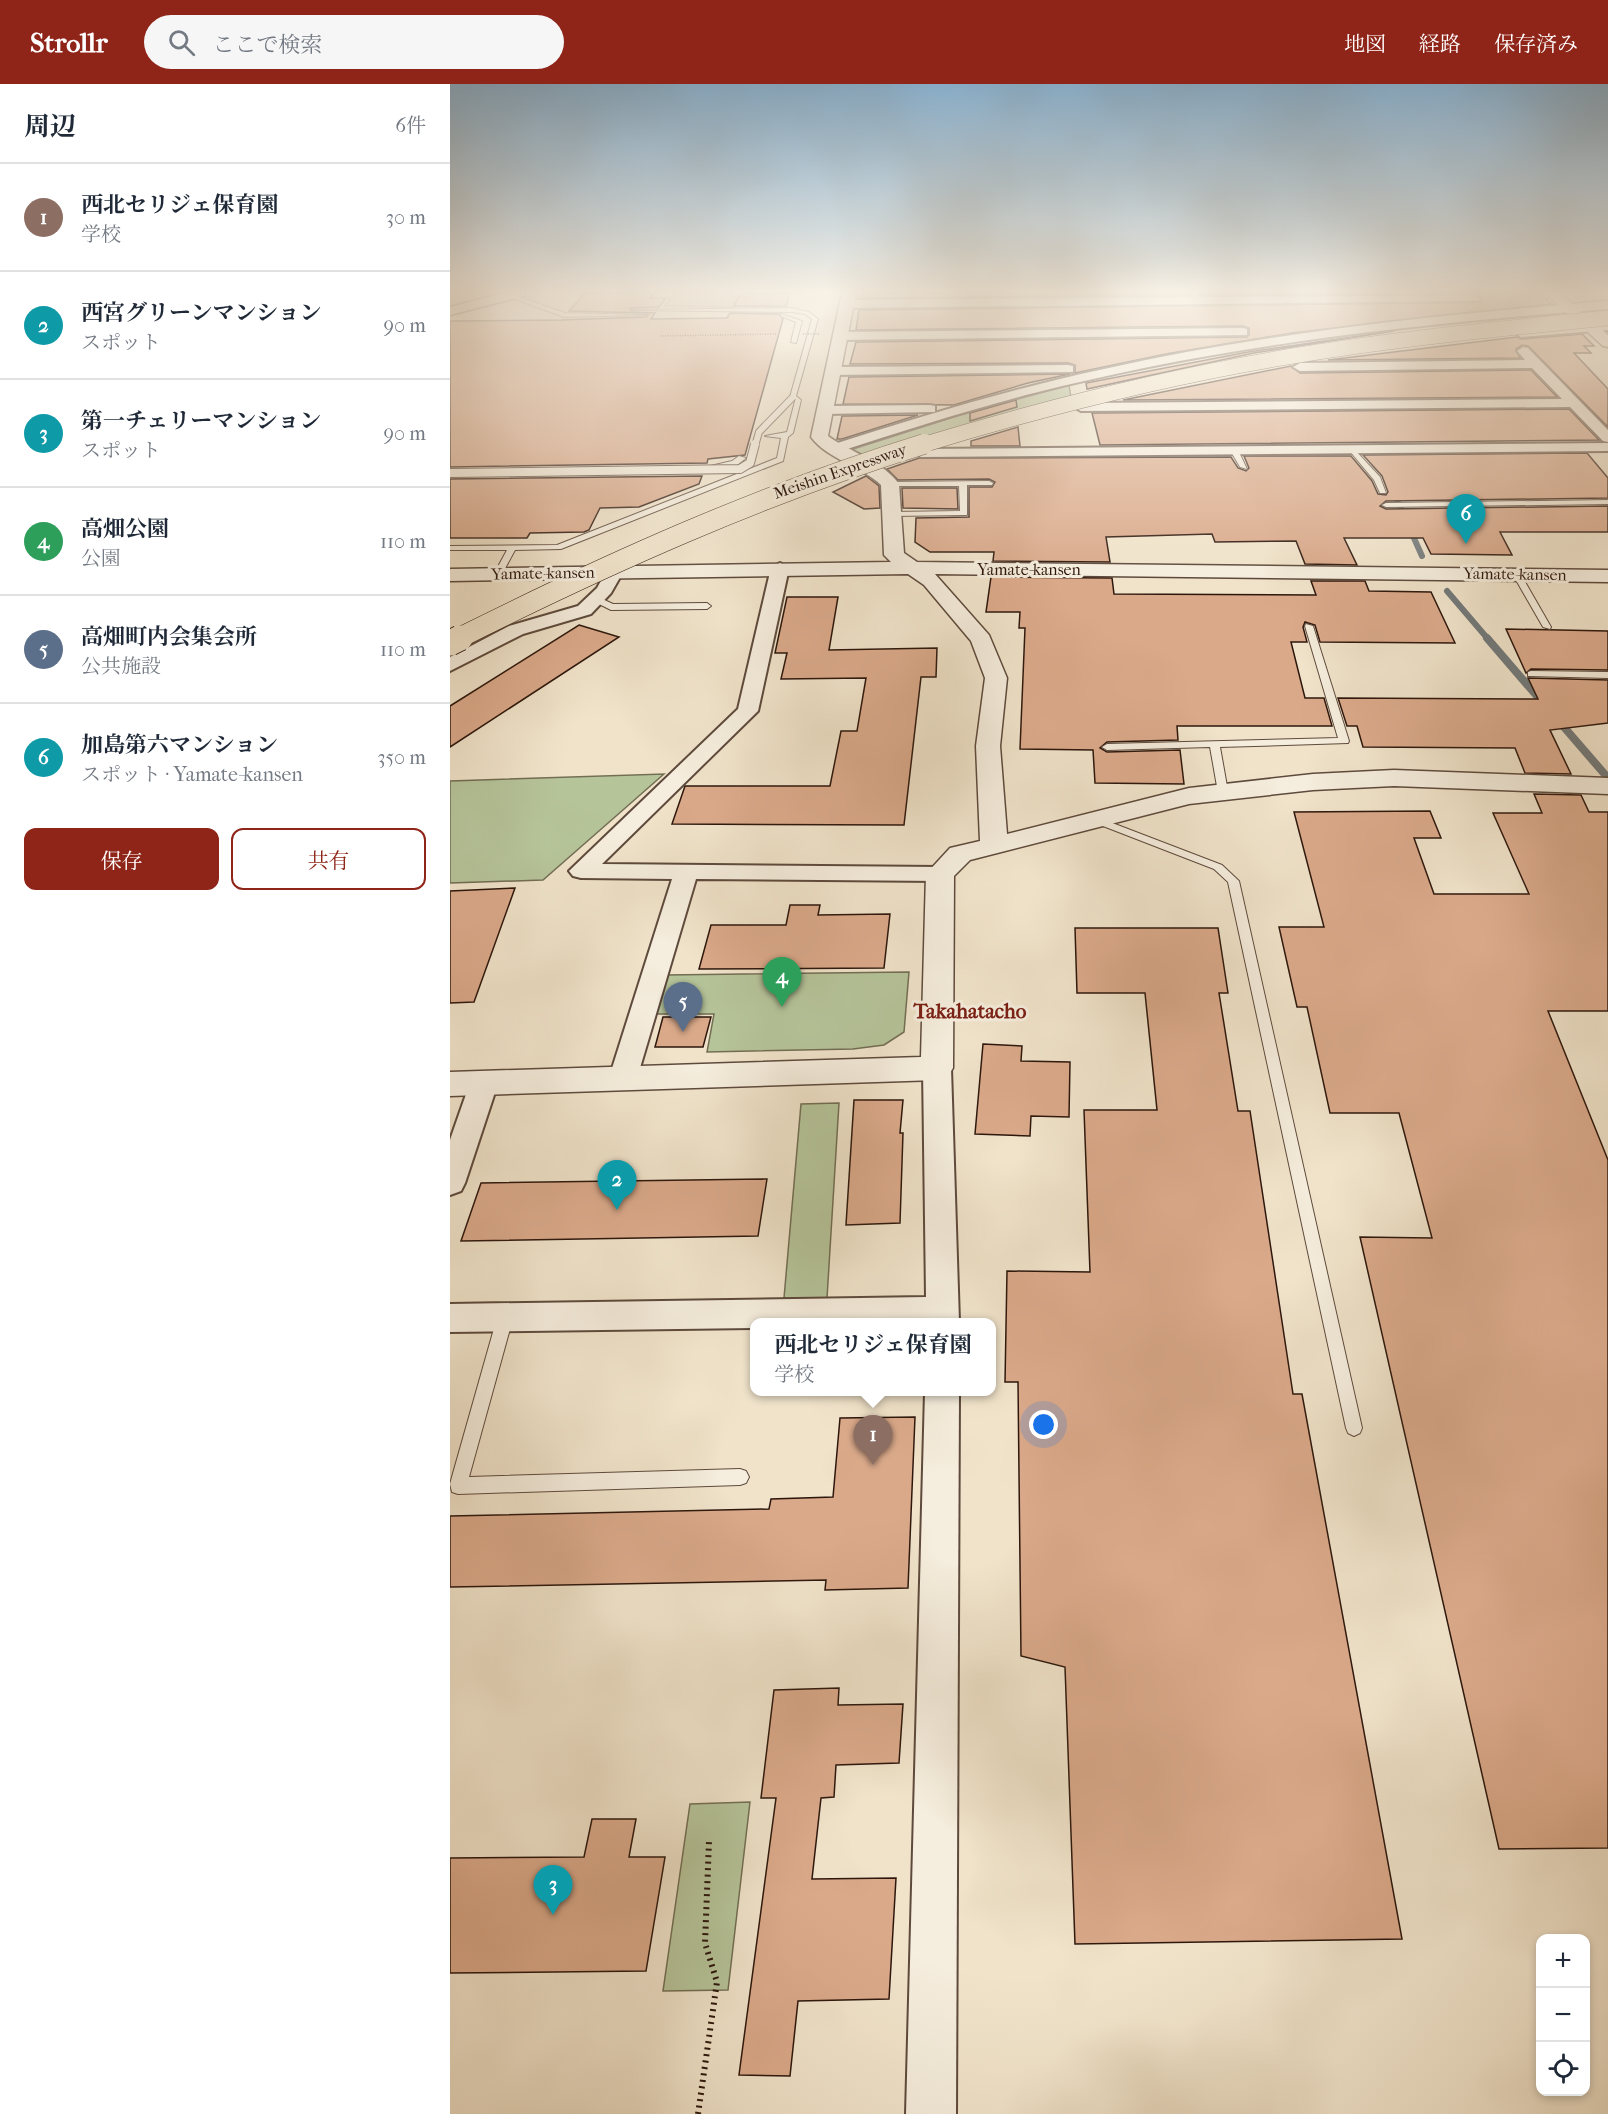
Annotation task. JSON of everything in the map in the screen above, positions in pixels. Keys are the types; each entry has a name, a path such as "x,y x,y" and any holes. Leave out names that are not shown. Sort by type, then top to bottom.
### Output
{"highway":[{"name":"Meishin Expressway","path":"635,535 814,465 871,446 1002,407 1082,388"},
{"name":"Meishin Expressway","path":"450,643 638,549 746,504 825,475 1006,417 1127,388"},
{"path":"507,594 586,557"}],"street":[{"path":"830,388 819,437 833,449 875,468 890,483 894,555 932,581 981,640 996,678 988,746 994,844"},
{"path":"833,449 962,409 993,388"},
{"path":"1078,388 1081,413"},
{"path":"875,468 921,453 1081,413 1169,388"},
{"path":"1312,388 1331,406 1337,427 1351,449"},
{"path":"1560,388 1608,438"},
{"path":"1081,413 1331,406 1575,403"},
{"path":"825,410 962,409"},
{"path":"921,453 1086,446 1234,450 1608,447"},
{"path":"780,568 748,711 581,871 940,874"},
{"name":"Yamate-kansen","path":"450,575 780,568 911,568 1516,573 1608,576"},
{"path":"450,665 503,635 526,626 560,620 586,610 604,596 614,572"},
{"path":"450,1318 943,1317 937,1068 940,874 960,854 1189,796 1313,782 1394,778 1608,786"},
{"path":"623,1078 686,872"},
{"path":"450,1083 937,1068"},
{"path":"450,1183 484,1083"},
{"path":"931,2114 942,1396"}],"lane":[{"path":"450,473 740,469 750,463 759,432 793,397 795,388"},
{"path":"768,436 785,436 790,433 798,400 793,397"},
{"path":"450,548 558,547 780,459 785,436"},
{"path":"1351,449 1377,479 1383,491"},
{"path":"1234,450 1244,467"},
{"path":"675,469 721,466 740,462 742,458"},
{"path":"890,483 989,483"},
{"path":"893,514 964,513 963,483"},
{"path":"1386,505 1608,502"},
{"path":"498,574 513,547"},
{"path":"1516,573 1547,627"},
{"path":"598,600 611,607 707,606"},
{"path":"1107,747 1344,741 1309,626"},
{"path":"1531,674 1608,675"},
{"path":"1214,744 1223,792"},
{"path":"1094,819 1218,867 1233,881 1354,1428"},
{"path":"505,1318 458,1485 740,1477"}],"path":[{"path":"698,2114 717,1982 705,1943 709,1841"}],"green space":[{"path":"1059,388 1069,388 1072,404 873,464 844,452 957,416"},
{"path":"664,774 543,880 450,883 450,781"},
{"path":"909,972 904,1032 884,1045 853,1049 707,1052 714,1014 656,1014 666,975"},
{"path":"839,1103 827,1298 784,1298 801,1104"},
{"path":"750,1802 728,1990 663,1991 690,1804"}],"building":[{"path":"450,388 764,388 745,455 708,459 707,463 450,467"},
{"path":"847,388 1012,388 954,405 843,404"},
{"path":"1184,388 1548,388 1557,397 1123,400"},
{"path":"1569,388 1607,388 1608,427"},
{"path":"1016,400 1017,407 970,421 970,413"},
{"path":"1569,409 1599,440 1100,445 1092,413"},
{"path":"918,415 842,439 837,439 842,416"},
{"path":"1018,427 1020,446 971,446 971,441"},
{"path":"1587,453 1608,478 1608,498 1386,501 1380,506 1386,509 1608,506 1608,532 1500,532 1512,555 1431,554 1423,538 1344,538 1357,565 1305,564 1296,541 1215,542 1212,534 1106,537 1110,562 993,561 994,552 930,552 915,542 916,518 969,517 969,487 992,487 995,482 989,479 898,480 887,469 919,458 1231,457 1238,468 1246,471 1249,468 1244,456 1351,456 1372,481 1378,494 1386,495 1388,492 1382,476 1363,455"},
{"path":"702,476 699,484 639,507 600,508 589,530 584,532 530,533 527,538 450,538 450,479"},
{"path":"866,476 879,486 880,508 864,509 833,492"},
{"path":"902,488 957,488 958,509 903,508"},
{"path":"991,577 1112,578 1114,594 1316,595 1311,581 1365,581 1369,591 1431,592 1455,643 1320,642 1315,625 1305,622 1303,627 1307,642 1291,642 1305,698 1324,698 1332,726 1177,726 1178,740 1107,742 1100,748 1107,752 1180,750 1184,784 1095,783 1093,750 1020,749 1025,628 1019,628 1020,612 986,612"},
{"path":"787,597 838,597 829,650 937,648 936,677 921,677 904,825 672,824 685,786 830,786 841,731 857,731 866,678 781,679 787,653 775,653"},
{"path":"579,625 619,637 450,747 450,706"},
{"path":"1506,629 1608,631 1608,670 1531,669 1526,673"},
{"path":"1528,678 1608,680 1608,723 1550,730 1571,774 1525,773 1515,748 1363,747 1357,726 1347,726 1338,698 1538,699"},
{"path":"1534,794 1581,795 1589,812 1608,812 1608,1011 1548,1011 1608,1160 1608,1848 1499,1849 1360,1237 1432,1238 1399,1113 1330,1113 1307,1007 1297,1007 1279,927 1324,927 1294,812 1430,811 1441,838 1414,838 1434,894 1529,894 1493,813 1542,813"},
{"path":"515,888 474,1002 450,1003 450,891"},
{"path":"790,905 820,905 818,915 890,914 884,968 699,969 711,925 786,925"},
{"path":"1075,928 1218,928 1228,993 1219,993 1238,1111 1250,1111 1293,1394 1302,1394 1402,1939 1075,1944 1065,1667 1021,1656 1018,1382 1005,1382 1007,1271 1090,1272 1084,1110 1157,1110 1145,993 1077,993"},
{"path":"663,1017 711,1017 703,1047 655,1047"},
{"path":"983,1044 1022,1046 1021,1061 1070,1062 1069,1117 1031,1116 1030,1136 975,1134"},
{"path":"854,1100 903,1100 900,1133 903,1133 900,1223 846,1225"},
{"path":"767,1179 758,1236 461,1241 481,1183"},
{"path":"915,1417 908,1588 825,1590 826,1580 450,1587 450,1516 769,1509 771,1499 833,1497 840,1418"},
{"path":"839,1688 838,1705 903,1704 899,1763 836,1765 834,1797 821,1798 812,1879 896,1878 889,1999 798,2001 790,2076 739,2075 776,1798 761,1798 774,1690"},
{"path":"592,1819 636,1819 629,1857 665,1857 646,1971 450,1973 450,1858 584,1857"}],"waterway":[{"path":"1324,388 1345,423"},
{"path":"1392,489 1422,556"},
{"path":"1447,591 1488,639"},
{"path":"1487,638 1543,703"},
{"path":"1557,719 1608,778"}],"place":[{"name":"加島第六マンション","path":"1466,544"},
{"name":"高畑公園","path":"782,1007"},
{"name":"高畑町内会集会所","path":"683,1032"},
{"name":"西宮グリーンマンション","path":"617,1210"},
{"name":"西北セリジェ保育園","path":"873,1465"},
{"name":"第一チェリーマンション","path":"553,1915"}],"district":[{"name":"Takahatacho","path":"970,1011"}]}
